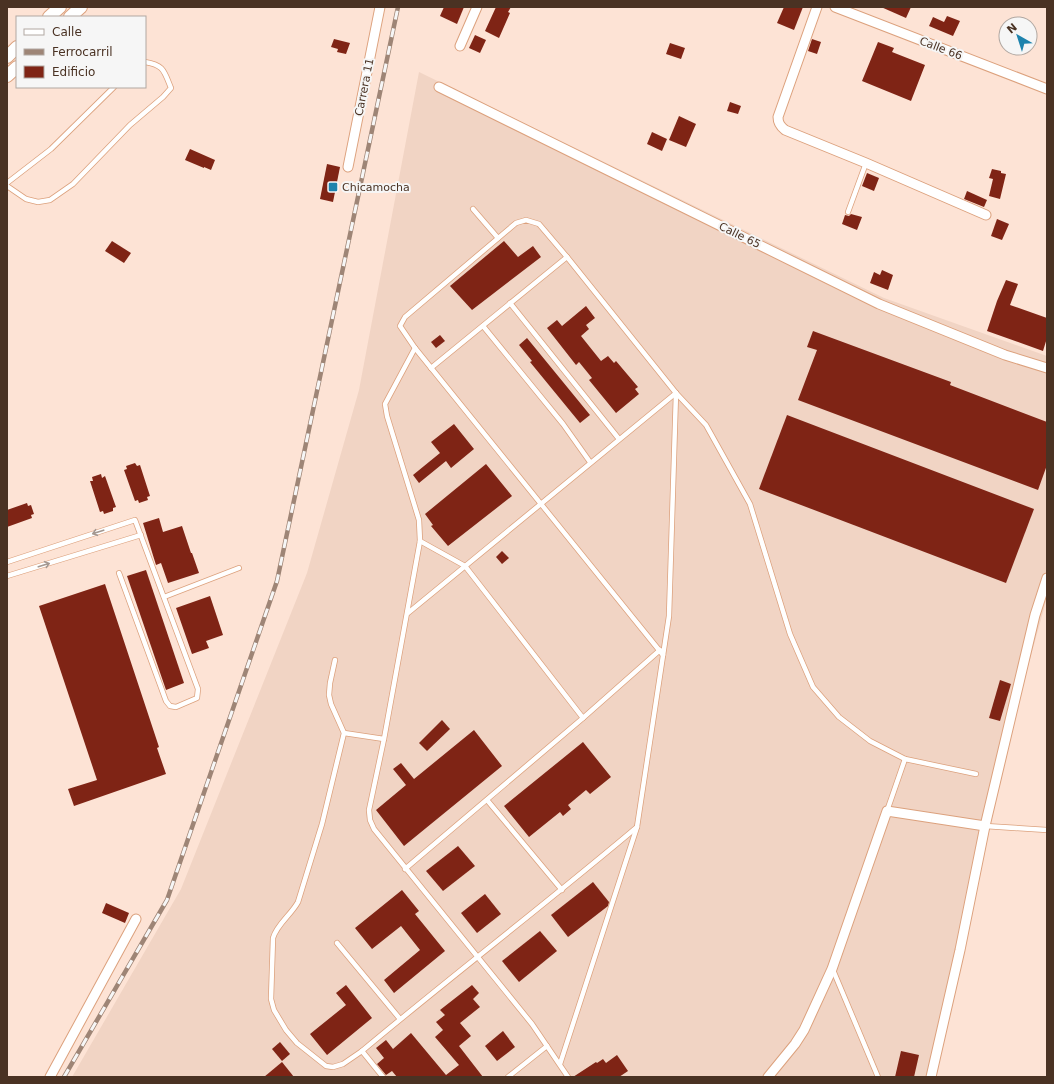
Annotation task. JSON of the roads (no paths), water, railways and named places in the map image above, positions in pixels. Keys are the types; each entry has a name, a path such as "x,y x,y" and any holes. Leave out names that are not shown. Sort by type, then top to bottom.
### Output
{"main road":[{"path":"50,16 60,7"},
{"path":"71,16 81,7"},
{"path":"7,57 16,48"},
{"path":"7,76 16,68"}],"street":[{"name":"Carrera 11","path":"348,167 380,7"},
{"path":"460,46 477,7"},
{"path":"817,7 778,122 781,127 986,215"},
{"name":"Calle 66","path":"835,7 1047,88"},
{"name":"Calle 65","path":"439,87 879,304 1005,355 1047,368"},
{"path":"931,1077 960,950 985,826 1035,615 1047,578"},
{"path":"768,1077 795,1044 804,1030 832,969 886,811 985,826"},
{"path":"50,1077 136,919"}],"lane":[{"path":"113,88 51,149 7,184 26,199 38,202 50,200 73,184 130,125 163,97 171,88 163,69 154,63 146,62"},
{"path":"848,212 866,163"},
{"path":"473,209 498,238"},
{"path":"664,655 431,368 400,326 405,317 498,238 516,224 526,220 539,224 676,393 706,425 750,504 790,634 813,687 839,717 870,741 905,759 976,774"},
{"path":"431,368 567,257"},
{"path":"510,303 619,439"},
{"path":"483,326 563,424 590,462"},
{"path":"415,348 385,404 386,416 419,520 420,542 408,613 369,810 370,820 374,829 532,1024 568,1077"},
{"path":"408,613 590,462 676,393"},
{"path":"560,1064 638,827 669,616 676,393"},
{"path":"7,562 136,520 198,689 197,698 176,707 170,706 166,701 120,573"},
{"path":"7,576 141,535"},
{"path":"420,542 465,566 583,718"},
{"path":"164,597 239,568"},
{"path":"405,868 583,718 660,650"},
{"path":"335,660 329,696 344,733 322,824 298,902 293,912 275,931 273,938 271,999 274,1010 296,1043 326,1066 333,1067 343,1064 362,1051 477,956 562,890 638,827"},
{"path":"344,733 384,738"},
{"path":"886,811 905,759"},
{"path":"487,800 562,890"},
{"path":"985,826 1047,830"},
{"path":"338,943 400,1019"},
{"path":"832,969 878,1077"},
{"path":"508,1077 547,1046"},
{"path":"362,1051 383,1077"}],"railway":[{"path":"64,1077 167,900 277,581 398,7"}],"place":[{"name":"Chicamocha","path":"333,187"}]}
